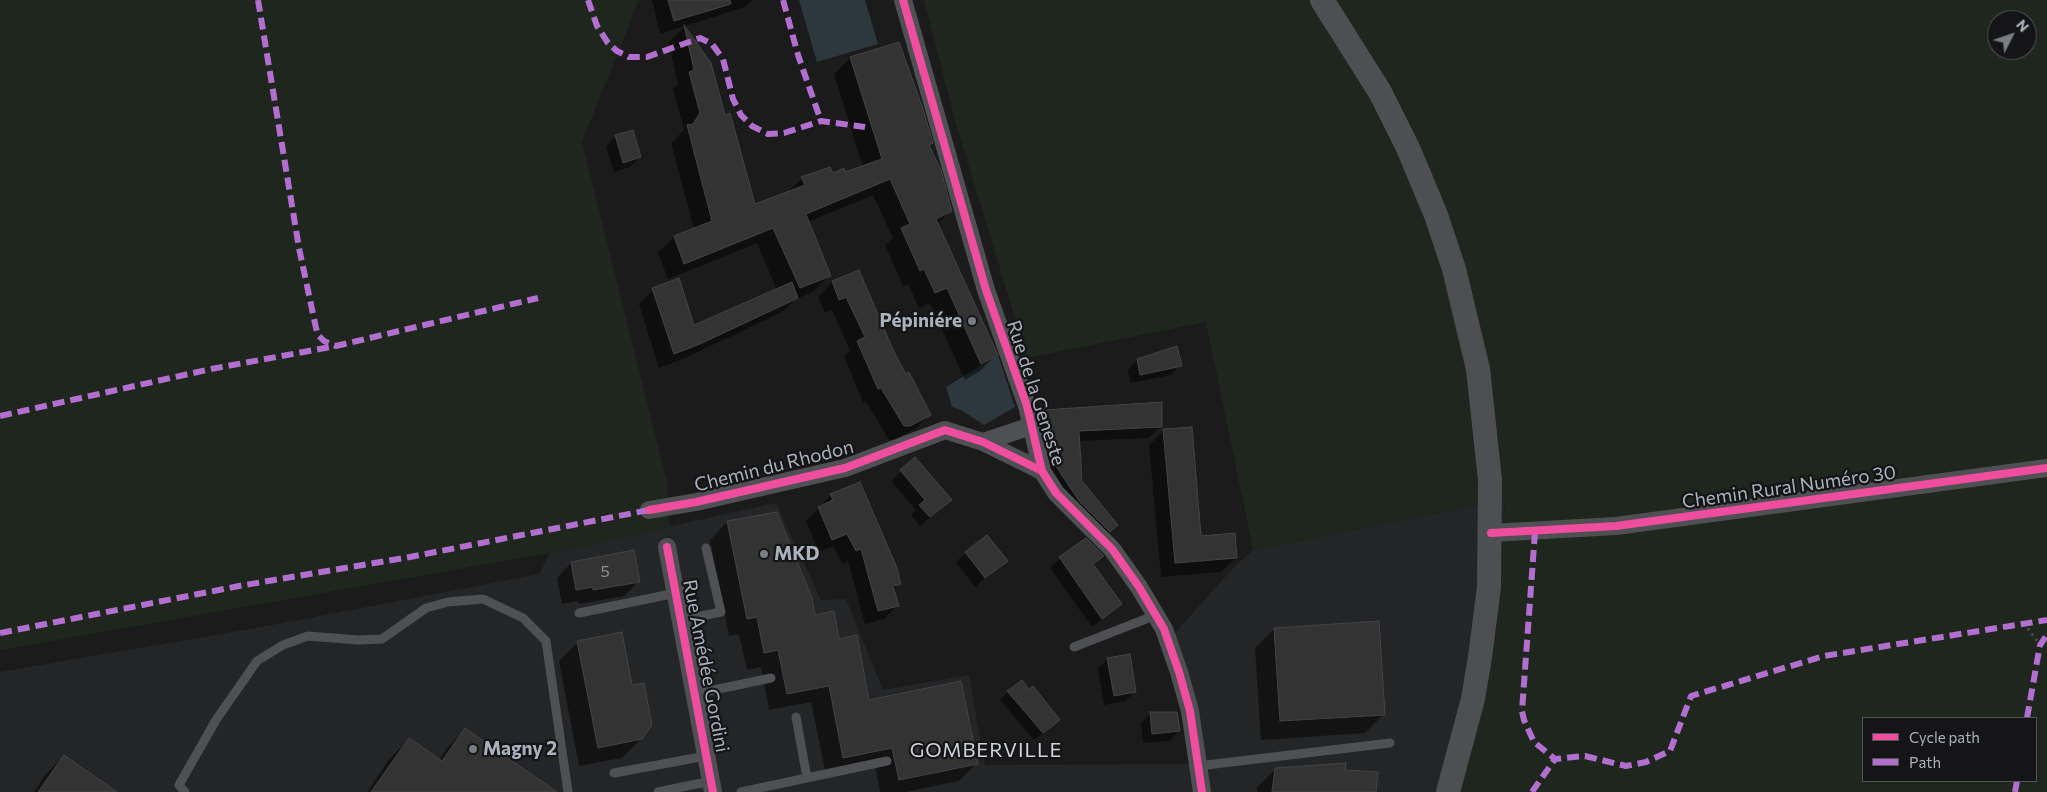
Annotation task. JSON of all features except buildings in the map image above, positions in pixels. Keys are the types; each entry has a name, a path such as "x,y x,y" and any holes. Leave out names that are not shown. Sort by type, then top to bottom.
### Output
{"main road":[{"path":"1322,0 1380,92 1408,148 1436,215 1454,269 1478,369 1490,480 1489,587 1480,657 1465,733 1448,792"}],"street":[{"name":"Rue de la Geneste","path":"903,0 986,290 1021,389 1042,471 1056,493 1112,549 1139,587 1164,630 1180,672 1190,711 1202,792"},
{"path":"983,442 1031,426"},
{"name":"Chemin du Rhodon","path":"649,510 696,502 845,468 946,430 983,442 1042,471"},
{"name":"Chemin Rural Numéro 30","path":"1491,533 1616,526 2047,468"},
{"name":"Rue Amédée Gordini","path":"667,547 712,786"}],"lane":[{"path":"681,620 721,612 706,548"},
{"path":"579,613 676,593"},
{"path":"185,792 179,785 216,720 257,661 283,645 308,636 358,640 382,639 426,608 448,602 483,599 523,618 546,641 568,792"},
{"path":"1074,647 1156,616"},
{"path":"694,694 771,678"},
{"path":"796,717 806,778"},
{"path":"1198,766 1390,743"},
{"path":"614,773 706,756"},
{"path":"741,792 888,761"},
{"path":"661,792 712,786"}],"path":[{"path":"2024,623 2040,645"}],"shaded area":[{"path":"0,0 639,0 582,142 667,482 669,527 550,553 0,650"},
{"path":"799,0 865,0 878,44 817,62"},
{"path":"924,0 2047,0 2047,792 1458,792 1498,603 1505,499 1253,550 1206,322 1027,358 956,124"},
{"path":"998,355 1015,407 984,425 961,410 952,407 946,387"},
{"path":"1505,499 1498,603 1458,792 0,792 0,672 267,626 539,574 550,553 776,503 821,600 846,599 883,690 969,675 985,765 1192,764 1173,635 1236,565 1253,550"}],"marked path":[{"path":"258,0 299,248 316,328 318,335 324,341 336,346"},
{"path":"588,0 597,26 608,43 617,51 629,57 647,57 700,38 712,44 723,59 733,99 741,115 752,126 768,134 784,133 821,121 865,127"},
{"path":"783,0 798,55 821,121"},
{"path":"0,416 211,369 336,346 538,298"},
{"path":"0,633 239,586 410,557 649,510"},
{"path":"1535,532 1522,711 1534,742 1555,759 1585,756 1626,766 1646,762 1670,751 1691,696 1824,656 2047,620"},
{"path":"2027,717 2040,645 2047,635"},
{"path":"1532,792 1555,759"},
{"path":"2015,792 2017,782"}],"cycle path":[{"path":"903,0 986,290 1027,406 1042,471 1056,493 1112,549 1139,587 1164,629 1190,711 1202,792"},
{"path":"649,510 696,502 845,468 945,430 983,442 1042,471"},
{"path":"1491,533 1616,526 2047,468"},
{"path":"667,547 713,792"}],"place":[{"name":"Pépiniére","path":"972,321"},
{"name":"MKD","path":"764,554"},
{"name":"Magny 2","path":"473,749"}],"district":[{"name":"GOMBERVILLE","path":"986,750"}]}
